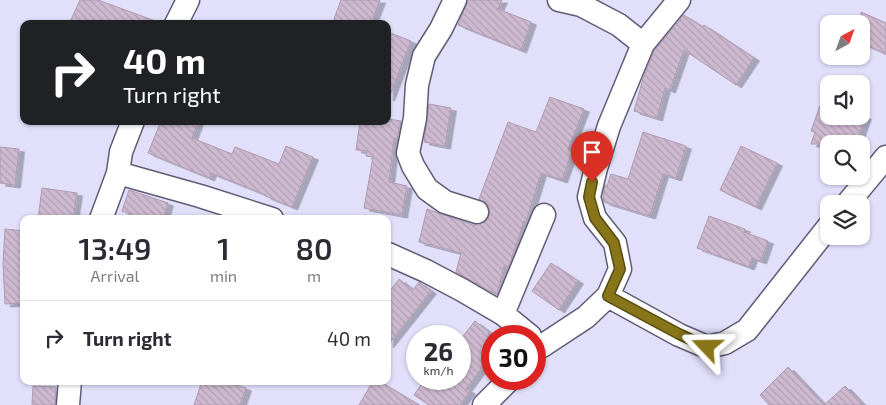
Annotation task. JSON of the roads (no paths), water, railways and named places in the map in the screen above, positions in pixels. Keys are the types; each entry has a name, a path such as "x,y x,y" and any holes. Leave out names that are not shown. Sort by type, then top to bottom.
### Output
{"street":[{"path":"178,20 188,0"},
{"path":"455,0 441,29 424,56 417,85 415,118 408,153 413,166 427,189 446,202 477,212"},
{"path":"559,0 581,5 619,25 643,44"},
{"path":"546,338 586,317 608,296 620,269 614,243 595,218 589,197 609,126 643,44 680,0"},
{"path":"102,215 118,173 121,152 131,125"},
{"path":"854,195 886,157"},
{"path":"118,173 259,215"},
{"path":"503,314 544,215"},
{"path":"608,296 707,347 725,343 747,330 820,237"},
{"path":"391,255 426,271 503,314 515,325"},
{"path":"68,405 70,385"},
{"path":"484,405 499,390"}]}
